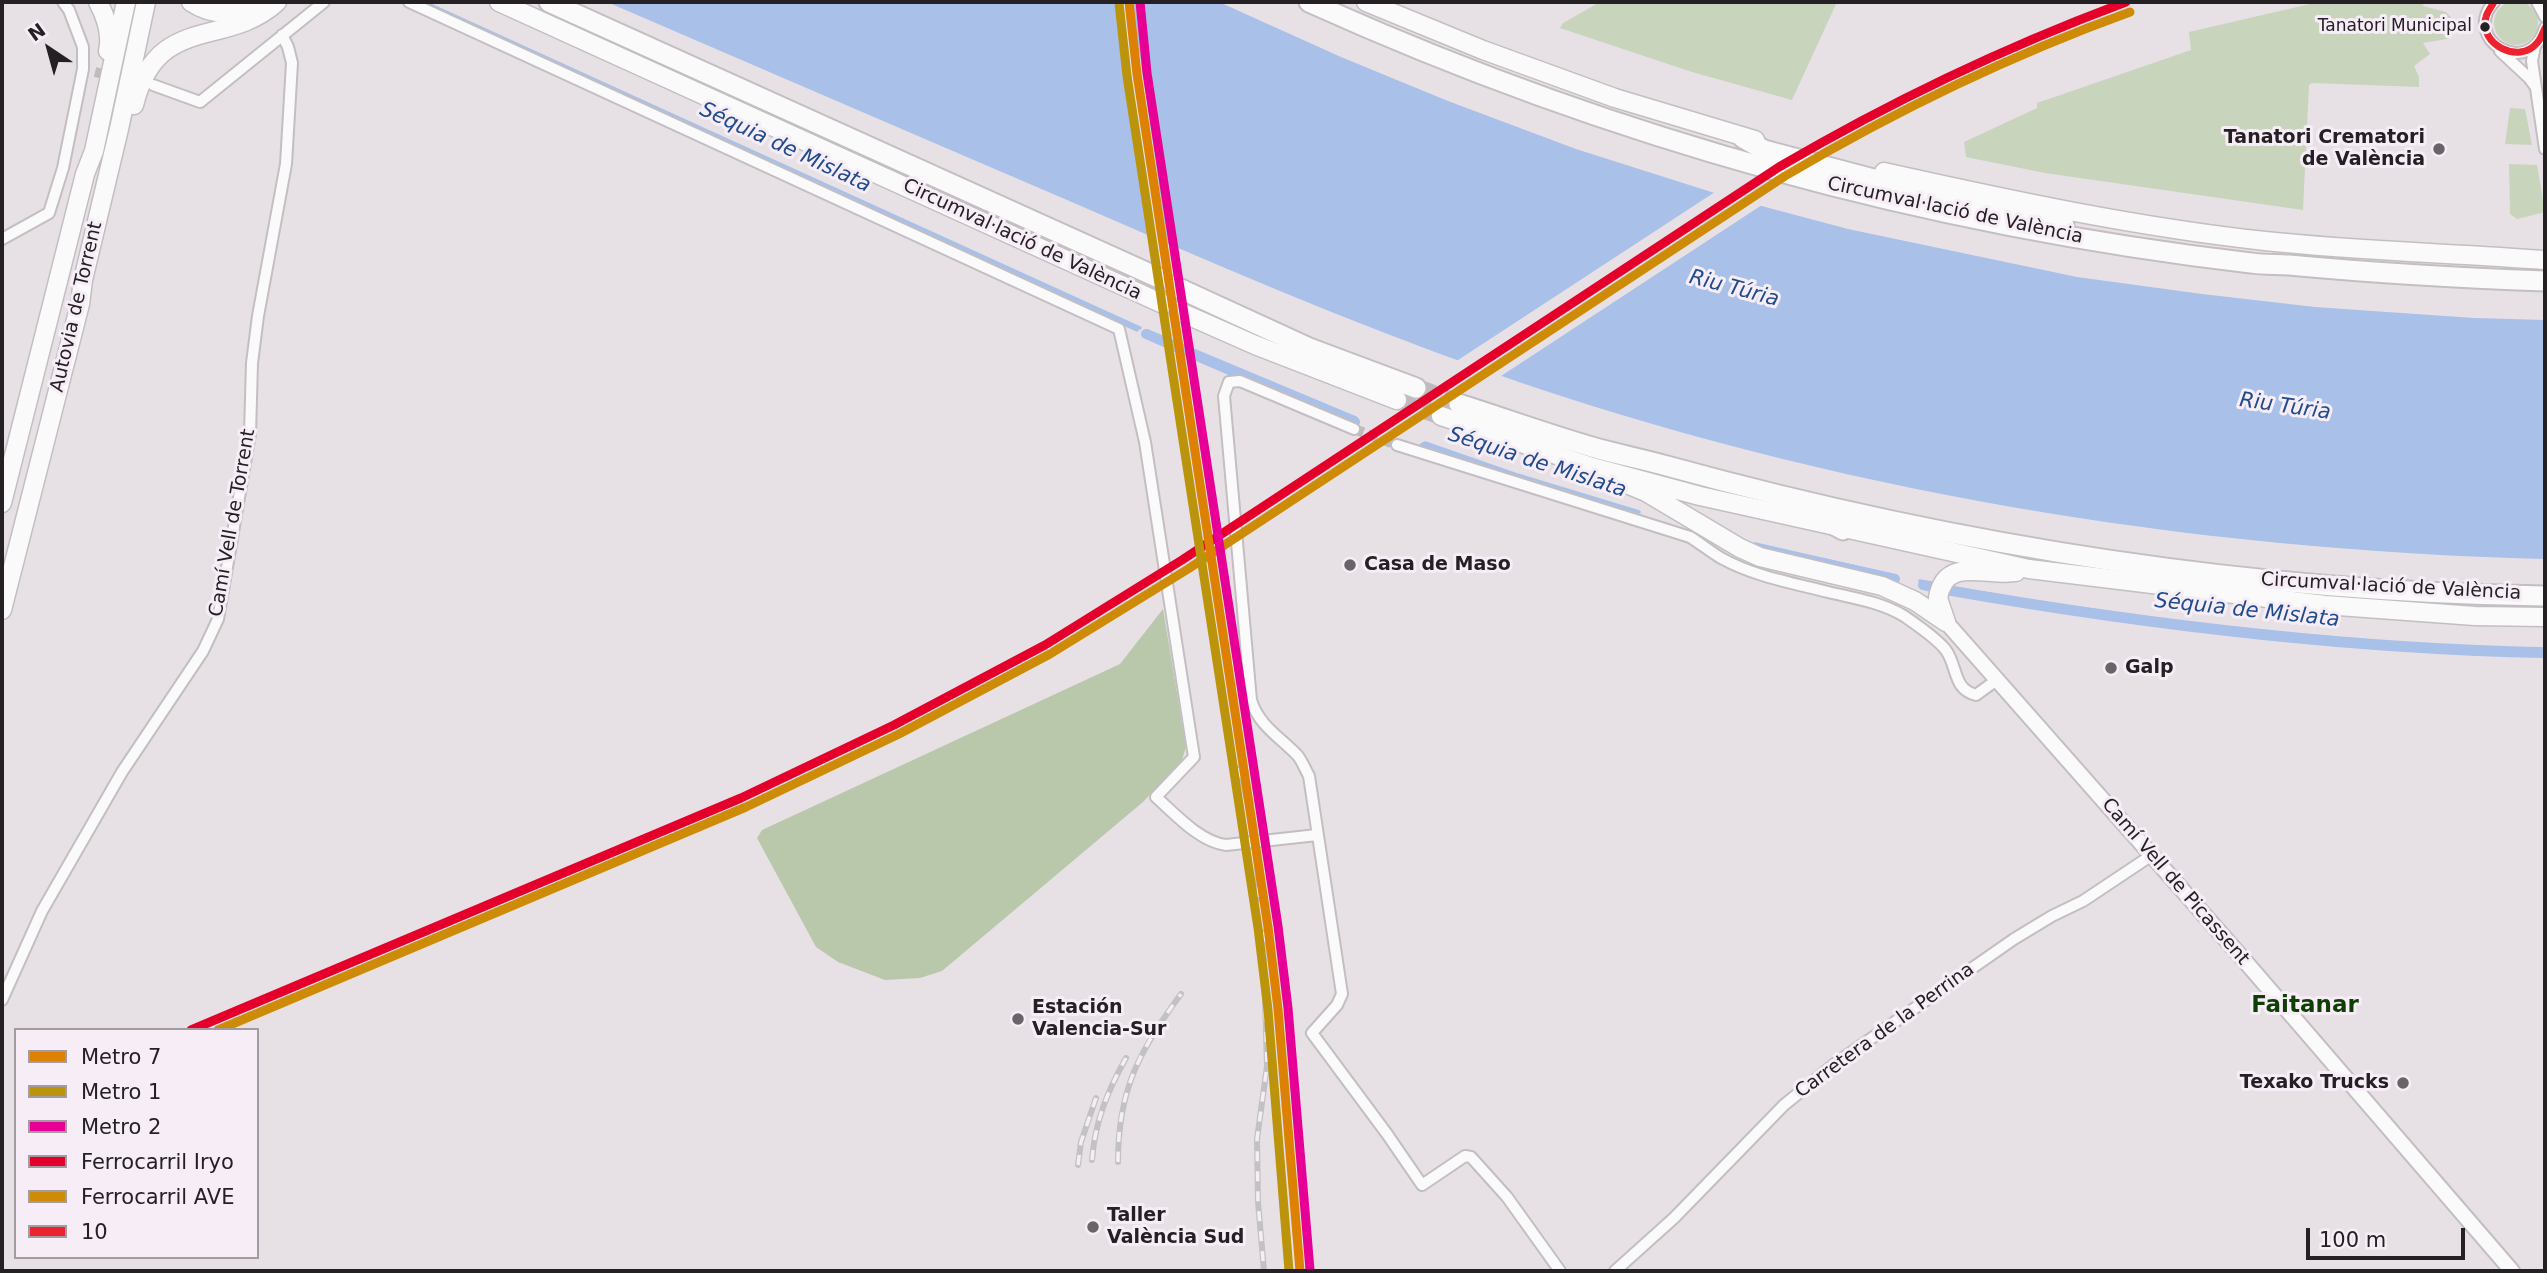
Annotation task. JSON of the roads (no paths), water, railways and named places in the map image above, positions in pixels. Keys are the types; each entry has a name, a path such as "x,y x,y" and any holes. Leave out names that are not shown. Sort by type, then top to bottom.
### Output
{"highway":[{"path":"85,174 85,149 110,43 106,15 98,2"},
{"name":"Autovia de Torrent","path":"2,503 85,174 94,151 126,2"},
{"name":"Autovia de Torrent","path":"2,610 80,304 83,280 146,2"},
{"path":"191,2 208,10 225,13 239,12 257,2"},
{"path":"80,304 92,280 137,92 145,75 171,46 197,34 256,18 277,2"},
{"name":"Circumval·lació de València","path":"499,2 1170,308 1255,345 1397,400"},
{"name":"Circumval·lació de València","path":"549,2 1309,348 1416,388"},
{"name":"Circumval·lació de València","path":"1309,2 1483,75 1612,121 1760,168 1878,198 2015,228 2256,264 2545,281"},
{"name":"Circumval·lació de València","path":"1366,2 1483,50 1615,98 1743,138 1883,172 2017,201 2153,226 2349,250 2545,260"},
{"path":"1743,138 1764,150 2073,227 2151,242 2258,256 2278,264"},
{"name":"Circumval·lació de València","path":"1460,404 1594,458"},
{"name":"Circumval·lació de València","path":"1441,416 1594,458 1622,453 1842,511 2007,544 2119,562 2326,586 2471,595 2545,596"},
{"path":"1594,458 1619,460 1762,504 1823,519 1843,530"},
{"path":"1594,458 1613,479 1646,492 1740,548 1760,557 1882,586 1915,601 1947,622"},
{"name":"Circumval·lació de València","path":"1843,530 2029,569 2325,605 2475,616 2545,617"},
{"path":"1947,622 1938,598 1944,582 1952,575 1962,571 2004,574 2029,569"}],"street":[{"path":"2,239 49,213 63,168 83,69 83,47 69,9 63,2"},
{"path":"153,85 200,102 324,2"},
{"path":"409,2 1119,329 1145,442 1194,757 1156,797 1215,844 1317,835"},
{"path":"2494,2 2486,14 2485,23 2490,40 2529,78 2536,89"},
{"path":"2545,28 2532,61 2545,149"},
{"name":"Camí Vell de Torrent","path":"2,1000 42,911 122,772 203,651 218,619 250,434 252,363 258,316 286,164 292,63 282,34"},
{"path":"2497,47 2503,51 2519,53 2540,43"},
{"path":"83,69 95,72"},
{"path":"1354,429 1240,381 1229,382 1224,396 1251,700 1255,714 1266,728 1299,757 1309,776 1342,994 1337,1005 1312,1033 1422,1185 1465,1156 1471,1157 1507,1197 1560,1271"},
{"path":"1397,445 1690,537 1723,559 1758,573 1869,601 1897,612 1945,648 1952,659 1956,679 1965,690 1976,695 1998,679"},
{"name":"Camí Vell de Picassent","path":"1947,622 2512,1271"},
{"name":"Carretera de la Perrina","path":"1615,1271 1674,1218 1784,1105 1836,1063 2014,939 2083,901 2152,855"}],"water":[{"name":"Riu Túria","path":"607,2 1219,2 1341,57 1576,149 1724,196 1848,229 2077,277 2202,294 2315,307 2545,320 2545,559 2277,543 2011,507 1749,451 1620,415 1493,373 1278,290"}],"waterway":[{"name":"Séquia de Mislata","path":"424,2 1140,328"},
{"name":"Séquia de Mislata","path":"867,207 1137,330"},
{"path":"1148,331 1356,418"},
{"name":"Séquia de Mislata","path":"1146,334 1355,422"},
{"path":"1425,443 1514,474 1639,512"},
{"name":"Séquia de Mislata","path":"1424,447 1464,461"},
{"name":"Séquia de Mislata","path":"1755,544 1895,576"},
{"name":"Séquia de Mislata","path":"1818,562 1895,579"},
{"name":"Séquia de Mislata","path":"1920,581 1935,584"},
{"name":"Séquia de Mislata","path":"1923,585 1933,587"},
{"path":"1949,587 2171,621 2320,637 2545,649"},
{"name":"Séquia de Mislata","path":"1946,590 2095,614 2320,641 2545,653"}],"tunnel":[{"path":"95,72 116,77"},
{"path":"1416,388 1459,404"},
{"path":"1397,400 1441,416"},
{"path":"1354,429 1397,445"}],"railway":[{"path":"1239,768 1253,825"},
{"path":"1256,847 1259,899"},
{"path":"1263,932 1267,1066 1257,1139 1258,1202 1264,1271"},
{"path":"1118,1162 1122,1113 1134,1072 1153,1034 1181,994"},
{"path":"1092,1160 1103,1107 1126,1058"},
{"path":"1078,1165 1081,1142 1096,1098"}],"metro line":[{"name":"7","path":"1129,2 1137,74 1268,927 1278,1009 1300,1271"},
{"name":"2","path":"1140,2 1147,73 1278,926 1288,1008 1310,1270"},
{"name":"1","path":"1119,3 1127,76 1258,928 1268,1010 1289,1271"}],"rail line":[{"name":"Iryo","path":"196,1028 741,798 894,725 1045,645 1182,560 1779,167 1863,120 1949,77 2126,2"},
{"name":"AVE","path":"223,1028 746,807 899,734 1050,654 1188,569 1785,176 1868,129 1953,86 2130,12"}],"place":[{"name":"Tanatori Municipal","path":"2485,27"},
{"name":"Tanatori Crematori de València","path":"2439,149"},
{"name":"Casa de Maso","path":"1350,565"},
{"name":"Galp","path":"2111,668"},
{"name":"Estación Valencia-Sur","path":"1018,1019"},
{"name":"Texako Trucks","path":"2403,1083"},
{"name":"Taller València Sud","path":"1093,1227"}],"district":[{"name":"Faitanar","path":"2305,1006"}]}
